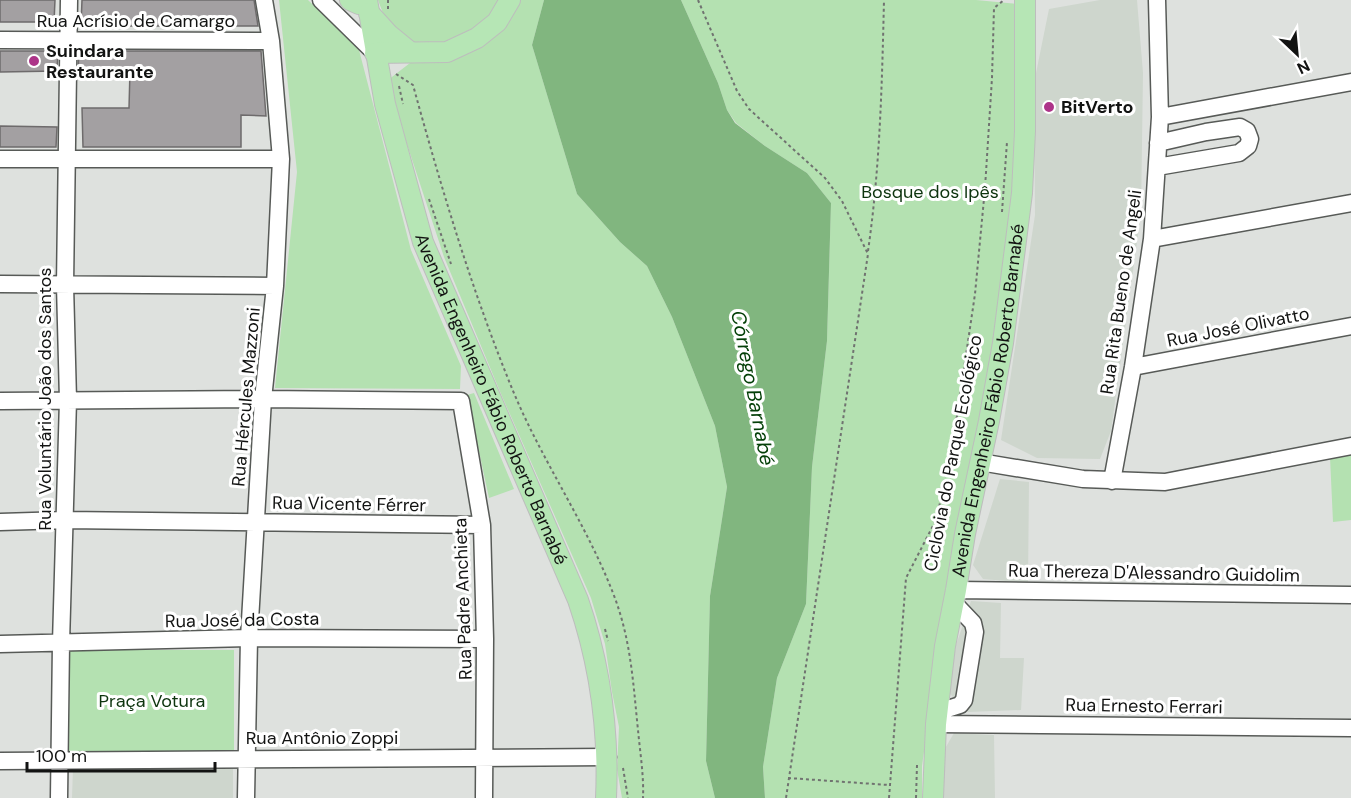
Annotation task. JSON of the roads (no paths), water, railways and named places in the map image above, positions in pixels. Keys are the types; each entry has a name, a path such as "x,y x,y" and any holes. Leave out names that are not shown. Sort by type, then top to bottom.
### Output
{"main road":[{"path":"350,0 359,4 367,4 388,34 410,52"},
{"path":"375,53 447,52 477,38 497,22 510,0"},
{"name":"Avenida Engenheiro Fábio Roberto Barnabé","path":"933,798 937,718 945,646 1003,343 1022,194 1025,131 1025,0"},
{"name":"Avenida Engenheiro Fábio Roberto Barnabé","path":"367,4 385,104 423,242 578,600 589,632 601,694 608,757 606,798"},
{"path":"608,757 620,798"}],"street":[{"name":"Rua Voluntário João dos Santos","path":"59,798 68,400 65,285 69,0"},
{"name":"Rua Hércules Mazzoni","path":"246,798 249,638 263,399 275,286 281,159 271,41 264,0"},
{"path":"321,0 375,53"},
{"name":"Rua Rita Bueno de Angeli","path":"1112,481 1133,367 1152,239 1160,117 1157,0"},
{"name":"Rua Acrísio de Camargo","path":"0,40 271,41"},
{"path":"1160,117 1351,82"},
{"path":"1157,167 1216,159 1239,153 1248,146 1250,139 1247,131 1240,126 1158,143"},
{"path":"0,159 281,159"},
{"path":"1152,239 1351,203"},
{"path":"0,284 275,286"},
{"name":"Rua José Olivatto","path":"1133,367 1351,326"},
{"path":"0,401 263,399"},
{"name":"Rua Padre Anchieta","path":"263,399 461,401 482,525 485,639 484,798"},
{"path":"980,462 1083,479 1165,482 1351,446"},
{"name":"Rua Vicente Férrer","path":"0,522 65,520 482,525"},
{"name":"Rua Thereza D'Alessandro Guidolim","path":"955,596 1351,595"},
{"path":"937,718 960,705 964,700 975,632 973,623 955,596"},
{"name":"Rua José da Costa","path":"0,644 249,638 485,639"},
{"name":"Rua Ernesto Ferrari","path":"937,718 1351,728"},
{"name":"Rua Antônio Zoppi","path":"0,761 608,757"}],"water":[{"name":"Córrego Barnabé","path":"544,0 681,0 718,83 727,110 735,123 807,173 831,203 827,341 812,467 806,604 777,678 763,767 765,798 715,798 706,761 710,596 727,487 715,426 672,317 647,266 620,242 577,194 532,45"}],"place":[{"name":"Suindara Restaurante","path":"34,61"},
{"name":"BitVerto","path":"1049,107"}],"park label":[{"name":"Bosque dos Ipês","path":"930,192"},
{"name":"Praça Votura","path":"152,701"}]}
